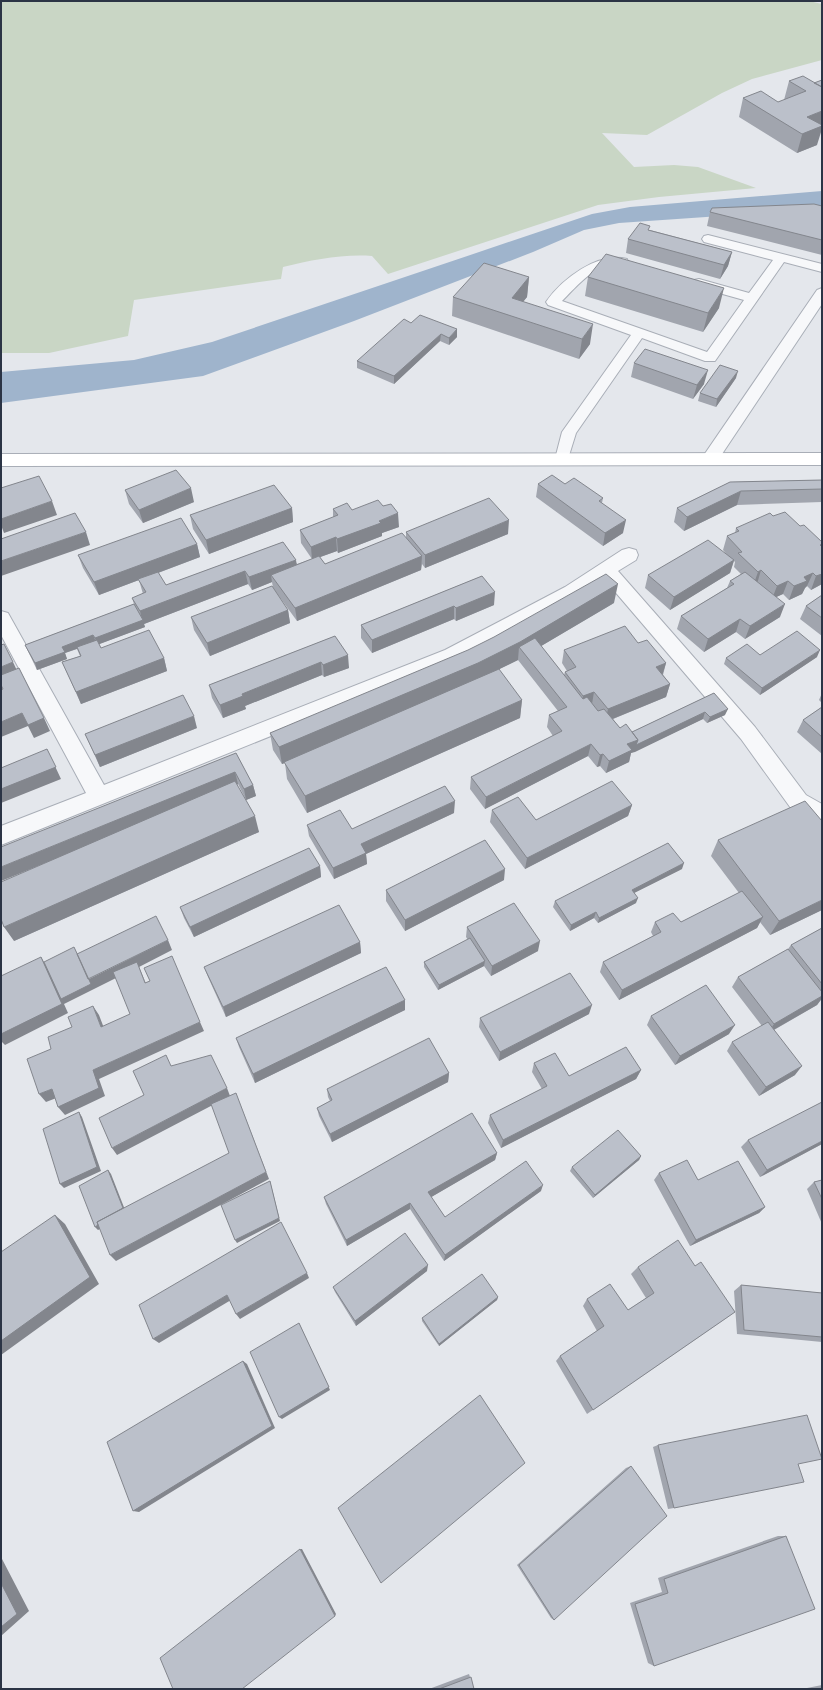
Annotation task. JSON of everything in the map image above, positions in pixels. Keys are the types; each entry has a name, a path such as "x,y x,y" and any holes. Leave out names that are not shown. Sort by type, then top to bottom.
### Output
{"main road":[{"path":"1,460 822,459"}],"street":[{"path":"710,459 822,293"},
{"path":"1,836 452,655 572,592 629,555"},
{"path":"607,570 748,733 822,833"},
{"path":"1,618 99,797"},
{"path":"798,800 822,815"}],"lane":[{"path":"708,239 822,268"},
{"path":"638,266 610,260 595,265 580,276 553,302 710,358 781,258"},
{"path":"684,279 752,298"},
{"path":"562,459 569,432 640,332"}],"green space":[{"path":"1,1 809,1 822,4 822,60 752,79 722,93 647,135 602,133 634,167 674,165 698,167 756,188 659,197 598,205 388,274 372,256 338,257 294,264 283,267 281,279 134,300 128,336 49,353 2,353"}],"water":[{"path":"822,191 822,209 619,223 584,230 533,252 354,321 203,376 1,403 1,372 134,360 212,342 592,214 630,207"}],"building":[{"path":"803,76 822,87 822,111 807,117 822,126 802,134 743,98 761,91 778,102 806,91 789,81"},
{"path":"822,80 822,87 814,83"},
{"path":"814,204 822,206 822,240 710,212 712,208"},
{"path":"640,223 650,226 648,230 732,252 724,265 628,239"},
{"path":"606,254 724,288 708,313 588,277"},
{"path":"484,263 529,277 512,298 593,324 582,339 453,297"},
{"path":"420,315 457,329 449,338 441,334 394,376 357,361 404,319 411,323"},
{"path":"645,349 708,370 697,385 634,363"},
{"path":"720,365 738,371 717,399 700,393"},
{"path":"176,470 191,488 139,510 125,490"},
{"path":"552,475 565,484 574,478 603,498 599,501 626,520 605,533 538,484"},
{"path":"39,476 52,501 1,519 1,488"},
{"path":"822,480 822,489 741,491 687,517 677,508 730,482"},
{"path":"274,485 292,508 206,540 190,515"},
{"path":"489,498 509,520 425,555 406,532"},
{"path":"378,500 383,506 391,504 398,513 379,521 381,523 337,539 336,537 311,547 300,530 338,515 333,509 347,503 352,510"},
{"path":"785,512 800,526 804,525 822,542 820,545 822,547 822,574 816,576 813,573 804,577 807,581 794,586 788,581 777,586 761,570 758,572 738,553 742,552 727,536 739,531 736,528 770,513 773,516"},
{"path":"75,513 86,532 1,561 1,539"},
{"path":"181,518 197,544 94,582 78,555"},
{"path":"402,533 422,556 295,608 271,575 319,556 325,564"},
{"path":"708,540 734,560 674,597 648,575"},
{"path":"283,542 296,560 249,577 245,571 140,611 132,598 146,592 138,579 158,572 166,585"},
{"path":"745,572 785,604 750,626 740,619 708,639 681,616 734,584 730,581"},
{"path":"606,574 618,584 520,642 478,663 279,747 270,733 468,650"},
{"path":"482,576 495,592 456,608 454,606 372,640 361,625"},
{"path":"272,586 288,610 207,643 191,617"},
{"path":"822,595 822,618 806,606"},
{"path":"134,604 143,620 95,638 93,635 62,647 65,652 35,663 25,645"},
{"path":"625,626 638,643 647,640 666,663 656,667 670,684 608,709 594,692 583,696 565,672 576,667 564,650"},
{"path":"149,630 164,658 76,692 62,662 81,656 77,647 97,640 101,648"},
{"path":"797,631 820,650 762,688 726,658 747,644 760,655"},
{"path":"335,636 348,655 323,665 321,662 242,694 243,696 220,705 209,685"},
{"path":"535,638 583,699 587,697 598,711 604,709 620,728 626,724 638,740 627,744 632,750 609,761 603,754 600,755 591,744 486,797 471,777 562,731 549,715 567,707 519,647"},
{"path":"4,644 13,662 1,667 1,645"},
{"path":"19,668 44,718 28,725 22,713 1,722 1,690 3,689 1,685 1,675"},
{"path":"499,669 522,700 305,796 284,762"},
{"path":"714,693 728,709 710,717 705,712 636,745 638,740 632,732"},
{"path":"183,695 194,716 95,755 85,734"},
{"path":"822,707 822,737 803,720"},
{"path":"47,749 56,767 1,789 1,768"},
{"path":"236,753 253,785 244,789 235,772 1,867 1,847"},
{"path":"235,781 255,816 4,927 1,919 1,882"},
{"path":"612,781 632,805 527,858 492,810 518,797 536,820"},
{"path":"445,786 455,801 361,844 366,853 333,868 307,825 340,810 352,829"},
{"path":"805,801 822,821 822,900 779,921 718,840"},
{"path":"485,840 505,869 405,920 386,890"},
{"path":"668,843 684,863 632,890 638,898 599,918 596,912 571,925 555,901"},
{"path":"309,848 320,866 190,927 180,907"},
{"path":"742,891 763,917 622,990 603,962 661,932 655,922 673,913 681,922"},
{"path":"514,903 540,941 492,966 467,927"},
{"path":"339,905 360,942 223,1007 204,967"},
{"path":"156,916 168,940 88,979 77,954"},
{"path":"822,928 822,984 791,945"},
{"path":"470,938 485,961 439,985 424,962"},
{"path":"74,947 91,984 61,999 44,962"},
{"path":"788,949 822,992 822,996 774,1024 738,977"},
{"path":"172,956 200,1022 93,1070 99,1088 58,1107 52,1089 39,1094 27,1059 51,1049 48,1037 72,1027 68,1017 93,1006 101,1027 130,1014 113,972 137,962 145,983 150,981 144,968"},
{"path":"41,957 62,1004 1,1034 1,976"},
{"path":"386,967 405,1000 253,1074 236,1038"},
{"path":"570,973 592,1005 500,1052 480,1018"},
{"path":"706,985 735,1025 680,1056 651,1016"},
{"path":"768,1022 802,1066 766,1087 732,1042"},
{"path":"429,1038 449,1073 330,1134 317,1108 332,1100 327,1089"},
{"path":"626,1047 641,1070 503,1140 490,1115 547,1086 534,1063 555,1053 569,1076"},
{"path":"166,1055 171,1066 211,1055 227,1088 112,1148 99,1118 144,1095 133,1071"},
{"path":"236,1093 266,1172 110,1255 97,1222 229,1153 211,1104"},
{"path":"822,1102 822,1141 767,1170 748,1140"},
{"path":"79,1112 97,1167 60,1184 43,1129"},
{"path":"472,1113 497,1153 428,1192 445,1217 526,1161 543,1185 445,1255 410,1203 346,1240 324,1197"},
{"path":"618,1130 641,1156 595,1195 572,1167"},
{"path":"687,1160 698,1180 738,1161 765,1207 696,1240 659,1173"},
{"path":"108,1170 123,1208 97,1222 98,1225 95,1227 79,1186"},
{"path":"822,1180 822,1199 814,1182"},
{"path":"270,1181 279,1218 235,1240 221,1205"},
{"path":"55,1215 90,1277 1,1341 1,1252"},
{"path":"281,1222 307,1273 236,1314 227,1295 153,1339 139,1305"},
{"path":"405,1233 428,1265 355,1321 333,1287"},
{"path":"678,1240 695,1266 701,1262 735,1312 593,1410 560,1356 604,1326 587,1299 610,1284 628,1310 654,1293 638,1267"},
{"path":"482,1274 498,1297 439,1344 422,1318"},
{"path":"741,1285 822,1293 822,1337 744,1330"},
{"path":"299,1323 329,1387 279,1417 250,1352"},
{"path":"243,1361 272,1426 133,1511 107,1442"},
{"path":"480,1395 525,1463 381,1583 338,1508"},
{"path":"807,1415 822,1459 798,1464 804,1482 674,1508 658,1445"},
{"path":"631,1466 667,1516 554,1620 519,1565"},
{"path":"786,1536 815,1609 654,1666 635,1604 668,1593 664,1579"},
{"path":"300,1549 335,1616 242,1689 173,1689 160,1658"},
{"path":"1,1583 17,1614 1,1627"},
{"path":"471,1677 474,1689 439,1689"}]}
